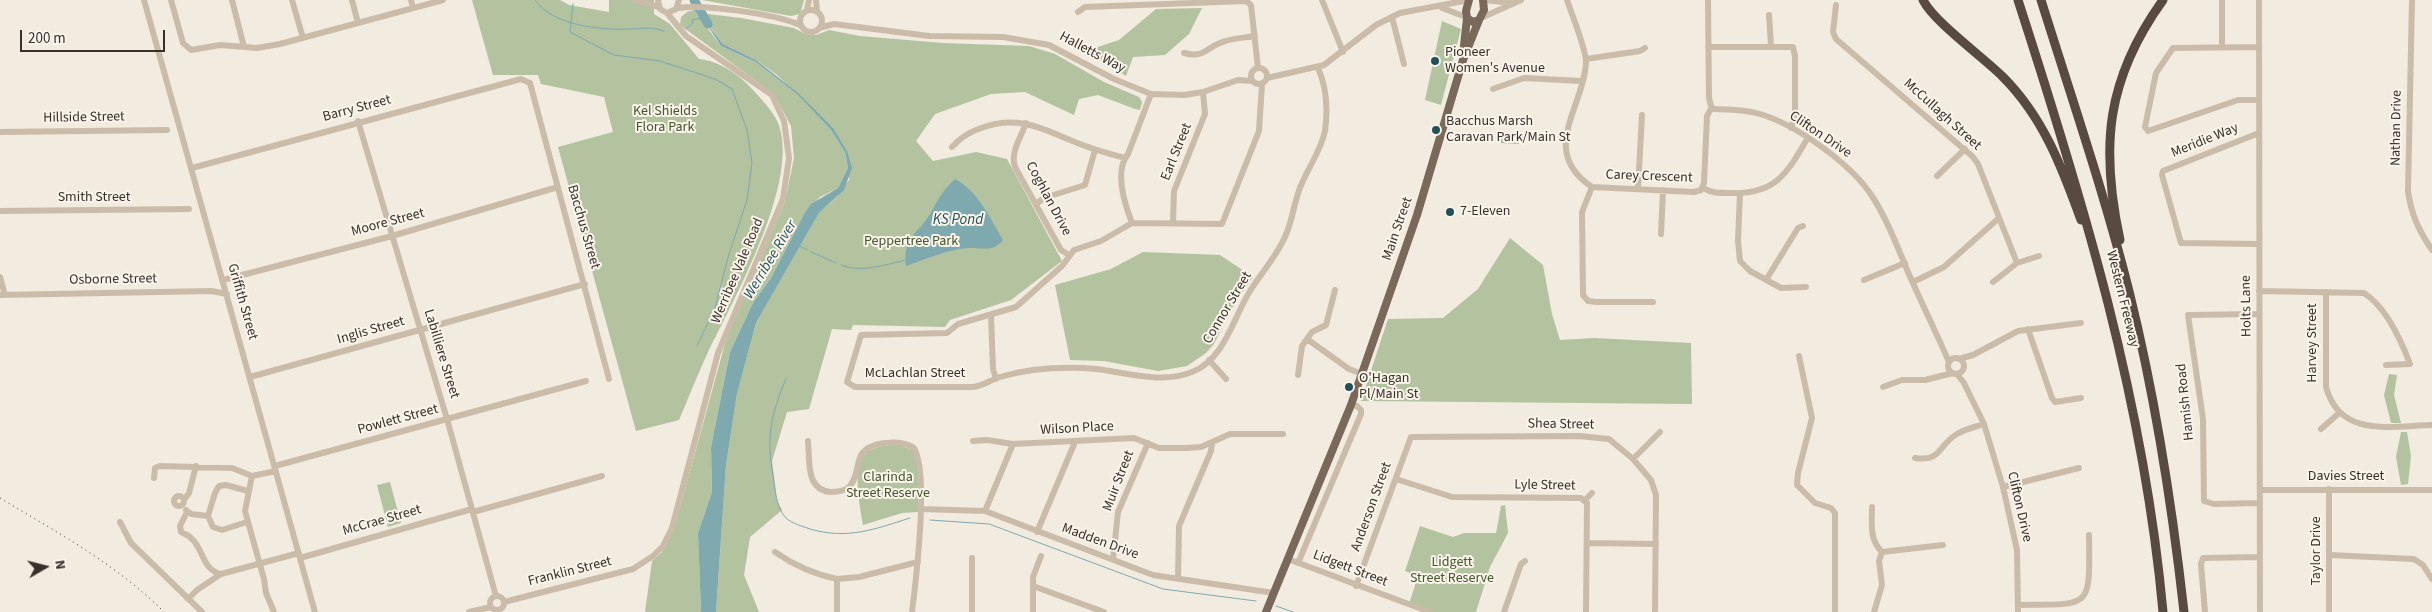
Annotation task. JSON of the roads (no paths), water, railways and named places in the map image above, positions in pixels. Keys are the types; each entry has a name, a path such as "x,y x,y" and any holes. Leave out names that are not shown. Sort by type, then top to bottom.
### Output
{"highway":[{"path":"1923,0 1932,13 2012,87 2043,129 2070,189 2108,295"},
{"path":"1930,0 1961,38"},
{"name":"Western Freeway","path":"2018,0 2086,215 2108,295 2138,430 2154,534 2163,612"},
{"name":"Western Freeway","path":"2041,0 2094,168 2129,290 2160,437 2176,542 2184,612"},
{"path":"2129,290 2110,188 2108,142 2120,80 2132,50 2163,0"}],"main road":[{"name":"Main Street","path":"1462,60 1469,0"},
{"name":"Main Street","path":"1266,612 1351,405 1420,204 1462,60 1484,10 1484,0"},
{"path":"1466,17 1472,22 1480,19"}],"street":[{"name":"Griffith Street","path":"144,0 314,612"},
{"path":"171,0 183,41 188,49 196,50 220,45 257,48 302,38 443,0"},
{"path":"232,0 244,47"},
{"path":"292,0 302,38"},
{"path":"352,0 358,23"},
{"path":"411,0 414,8"},
{"path":"635,0 658,3"},
{"path":"639,1 643,0"},
{"path":"677,23 676,9 680,0 694,6"},
{"path":"800,25 809,0"},
{"path":"667,13 676,9 694,6 729,10 786,19 800,25 807,32 814,32 819,28 816,0"},
{"path":"1322,0 1343,52"},
{"path":"1254,80 1267,76 1318,68 1343,52 1371,28 1392,17 1412,10 1469,0"},
{"path":"1484,0 1512,3"},
{"path":"1480,19 1521,0"},
{"path":"1567,0 1586,59 1640,51 1645,48"},
{"path":"1708,0 1709,103 1712,107"},
{"path":"2222,0 2222,47"},
{"name":"Holts Lane","path":"2259,0 2260,612"},
{"name":"Nathan Drive","path":"2412,0 2408,191 2411,210 2420,233 2432,250"},
{"path":"1078,12 1085,7 1246,1 1251,5 1258,68 1254,80 1260,92 1259,131 1222,224 1132,223 1122,186 1125,158 1151,94"},
{"name":"Werribee Vale Road","path":"642,564 663,546 672,528 718,353 783,199 789,158 784,121 772,95 686,36 677,23 658,3"},
{"name":"McCullagh Street","path":"1836,5 1833,32 1836,39 1965,150 1978,164 2017,262"},
{"path":"1436,7 1466,17"},
{"path":"786,19 804,12 819,15"},
{"name":"Halletts Way","path":"819,15 834,24"},
{"path":"1769,15 1770,46"},
{"path":"1392,17 1404,64"},
{"name":"Halletts Way","path":"819,28 834,24 930,36 1002,37 1049,45 1114,79 1151,94 1184,95 1254,80"},
{"path":"1184,53 1192,55 1209,51 1217,44 1255,36"},
{"path":"1708,47 1790,46 1794,50 1795,116 1791,128"},
{"path":"2258,47 2172,48 2156,73 2145,127 2148,131 2238,100 2259,100"},
{"name":"Carey Crescent","path":"1586,59 1567,132 1566,151 1571,166 1580,178 1592,187 1694,192 1703,188 1707,116 1712,107"},
{"path":"1258,68 1267,76"},
{"name":"Connor Street","path":"1031,371 1083,368 1154,378 1174,377 1193,372 1210,360 1224,342 1241,306 1273,261 1286,235 1296,197 1324,134 1327,114 1325,90 1318,68"},
{"path":"1493,89 1524,78 1581,82"},
{"name":"Barry Street","path":"192,168 358,121 521,79 530,83"},
{"name":"Bacchus Street","path":"530,83 586,284 609,379"},
{"name":"Earl Street","path":"1172,222 1174,191 1205,114 1203,92"},
{"name":"Clifton Drive","path":"1712,107 1761,114 1791,128 1833,156 1856,176 1872,195 1913,282 1932,330 1944,351 1953,361"},
{"path":"1638,189 1642,115"},
{"name":"Labilliere Street","path":"358,121 447,419 496,596"},
{"path":"952,147 963,135 992,125 1005,122 1026,123 1095,150 1125,158"},
{"name":"Coghlan Drive","path":"1026,123 1013,160 1061,250 1068,254"},
{"name":"Hillside Street","path":"0,132 167,130"},
{"name":"Meridie Way","path":"2259,133 2163,171 2162,175 2181,243 2259,244"},
{"path":"1703,188 1713,193 1757,192 1777,181 1794,162 1808,139"},
{"path":"1036,204 1044,198 1085,185 1095,150"},
{"path":"1937,176 1965,150"},
{"name":"Moore Street","path":"223,280 392,236 558,187"},
{"path":"1592,187 1582,212 1583,295 1588,301 1596,302 1653,302"},
{"path":"1661,234 1663,190"},
{"path":"1740,193 1738,252 1740,261 1750,271 1787,289 1806,287"},
{"name":"Smith Street","path":"0,211 189,209"},
{"path":"1913,282 1944,267 1999,218"},
{"name":"McLachlan Street","path":"1031,371 996,378 988,384 972,387 855,387 850,385 847,378 861,335 947,333 958,324 1016,308 1062,266 1068,254 1114,235 1132,223"},
{"path":"1766,280 1798,228 1802,226"},
{"path":"1993,282 2017,262 2039,256"},
{"path":"1864,280 1904,263"},
{"path":"0,277 2,295"},
{"name":"Inglis Street","path":"250,377 586,284"},
{"path":"1298,375 1302,346 1312,332 1326,325 1335,290"},
{"name":"Osborne Street","path":"2,295 210,291 227,294"},
{"path":"2259,291 2364,293 2373,299 2403,343 2410,364 2386,365"},
{"name":"Harvey Street","path":"2326,292 2326,387 2330,401 2338,414"},
{"name":"Hamish Road","path":"2259,314 2188,314 2203,419 2204,501 2214,504 2260,503"},
{"path":"991,315 993,369 996,378"},
{"path":"1938,376 1953,361 1973,355 2018,331 2081,324"},
{"path":"2028,330 2055,402 2081,398"},
{"path":"1307,339 1349,369 1362,374"},
{"path":"1883,387 1902,380 1925,380 1959,371 1973,355"},
{"path":"1799,356 1812,418 1798,472 1797,485 1815,504 1834,510 1835,612"},
{"path":"1210,360 1226,379"},
{"path":"1953,361 1959,371"},
{"path":"1953,361 1959,371"},
{"name":"Clifton Drive","path":"1959,371 1984,424 2003,487 2017,550 2019,609"},
{"name":"Powlett Street","path":"252,476 586,381"},
{"path":"1298,563 1361,414 1361,410 1357,406 1351,405"},
{"path":"2321,429 2338,414 2364,425 2432,425"},
{"path":"1916,458 1928,460 1934,458 1946,443 1957,434 1984,424"},
{"path":"1634,459 1660,432"},
{"name":"Wilson Place","path":"973,441 987,440 1013,444 1134,438 1159,448 1201,447 1230,434 1282,434"},
{"name":"Shea Street","path":"1411,437 1580,436 1609,439 1634,459 1651,480 1656,495 1655,612"},
{"name":"Anderson Street","path":"1356,586 1411,437"},
{"path":"808,441 812,480 817,487 831,492 844,490 850,486 856,477 862,453 867,449 898,442 914,448 920,459 920,509 918,562 912,612"},
{"path":"1037,532 1075,442"},
{"name":"Muir Street","path":"1113,559 1118,512 1148,443"},
{"path":"1178,579 1179,526 1211,451 1212,443"},
{"path":"985,511 1013,444"},
{"path":"196,466 189,493 183,502 187,512 179,529 180,532 192,538 202,557 214,572 221,574"},
{"path":"154,478 155,468 157,467 196,466 232,468 252,476 244,511 264,578 266,593 274,612"},
{"path":"2003,487 2079,468"},
{"name":"McCrae Street","path":"188,599 196,590 221,574 602,476"},
{"name":"Lyle Street","path":"1396,479 1452,497 1575,497 1587,503 1586,612"},
{"path":"247,522 222,530 213,526 208,516 214,493 219,486 226,485 248,491"},
{"name":"Taylor Drive","path":"2329,489 2329,612"},
{"name":"Davies Street","path":"2260,490 2432,490"},
{"path":"1584,501 1592,493"},
{"path":"1872,507 1872,537 1875,545 1882,552"},
{"name":"Madden Drive","path":"920,509 985,511 1153,575 1274,592"},
{"path":"187,512 208,516"},
{"path":"120,522 130,543 202,612"},
{"path":"2019,609 2071,604 2080,600 2086,594 2089,584 2088,535"},
{"path":"1587,543 1656,544"},
{"path":"1882,552 1943,545"},
{"path":"775,552 794,566 837,579 859,577 918,562"},
{"path":"1874,612 1882,585 1879,561 1882,552"},
{"path":"2330,555 2414,559 2423,566 2432,579"},
{"path":"1033,612 1033,577 1041,556"},
{"path":"2205,612 2200,564 2203,558 2260,556"},
{"path":"972,558 972,612"},
{"name":"Lidgett Street","path":"1288,559 1356,586 1430,612"},
{"path":"1504,612 1521,564 1525,561"},
{"name":"Franklin Street","path":"504,602 634,568 642,564"},
{"path":"837,579 837,612"},
{"path":"1033,586 1104,612"},
{"path":"496,596 501,597 504,602 498,611 491,606 491,599 496,596"},
{"path":"469,612 491,606"}],"water":[{"path":"694,7 723,44 756,60 798,93 834,129 847,151 852,168 844,190 819,213 756,323 737,393 726,465 716,612 701,612 698,533 712,492 711,447 730,352 753,303 771,278 804,214 811,204 838,188 848,168 845,152 831,130 798,95 756,62 721,46 706,23 692,8"},
{"name":"KS Pond","path":"955,179 977,198 1003,240 995,247 967,248 951,251 906,266 906,249 912,237 925,221 943,192"}],"waterway":[{"path":"535,0 553,16 578,25 605,29 650,28 664,31"},
{"name":"Werribee River","path":"694,0 708,24"},
{"path":"573,4 570,32 614,55 660,61 715,79 732,89 747,130 752,163 747,200 729,254 715,308 697,346"},
{"path":"686,29 693,23 692,20 701,18"},
{"path":"799,246 808,250"},
{"path":"811,252 836,263"},
{"path":"841,265 865,268 905,260"},
{"path":"786,379 773,415 770,437 776,498 786,518 810,529 837,533 861,532 910,518"},
{"path":"930,520 989,524 1163,589 1256,601"},
{"path":"1276,606 1293,612"}],"railway":[{"path":"0,498 86,550 126,579 164,612"}],"place":[{"name":"Pioneer Women's Avenue","path":"1435,61"},
{"name":"Bacchus Marsh Caravan Park/Main St","path":"1436,130"},
{"name":"7-Eleven","path":"1450,212"},
{"name":"O'Hagan Pl/Main St","path":"1349,387"}],"park label":[{"name":"Kel Shields Flora Park","path":"665,120"},
{"name":"Peppertree Park","path":"911,242"},
{"name":"Clarinda Street Reserve","path":"888,486"},
{"name":"Lidgett Street Reserve","path":"1452,572"}]}
